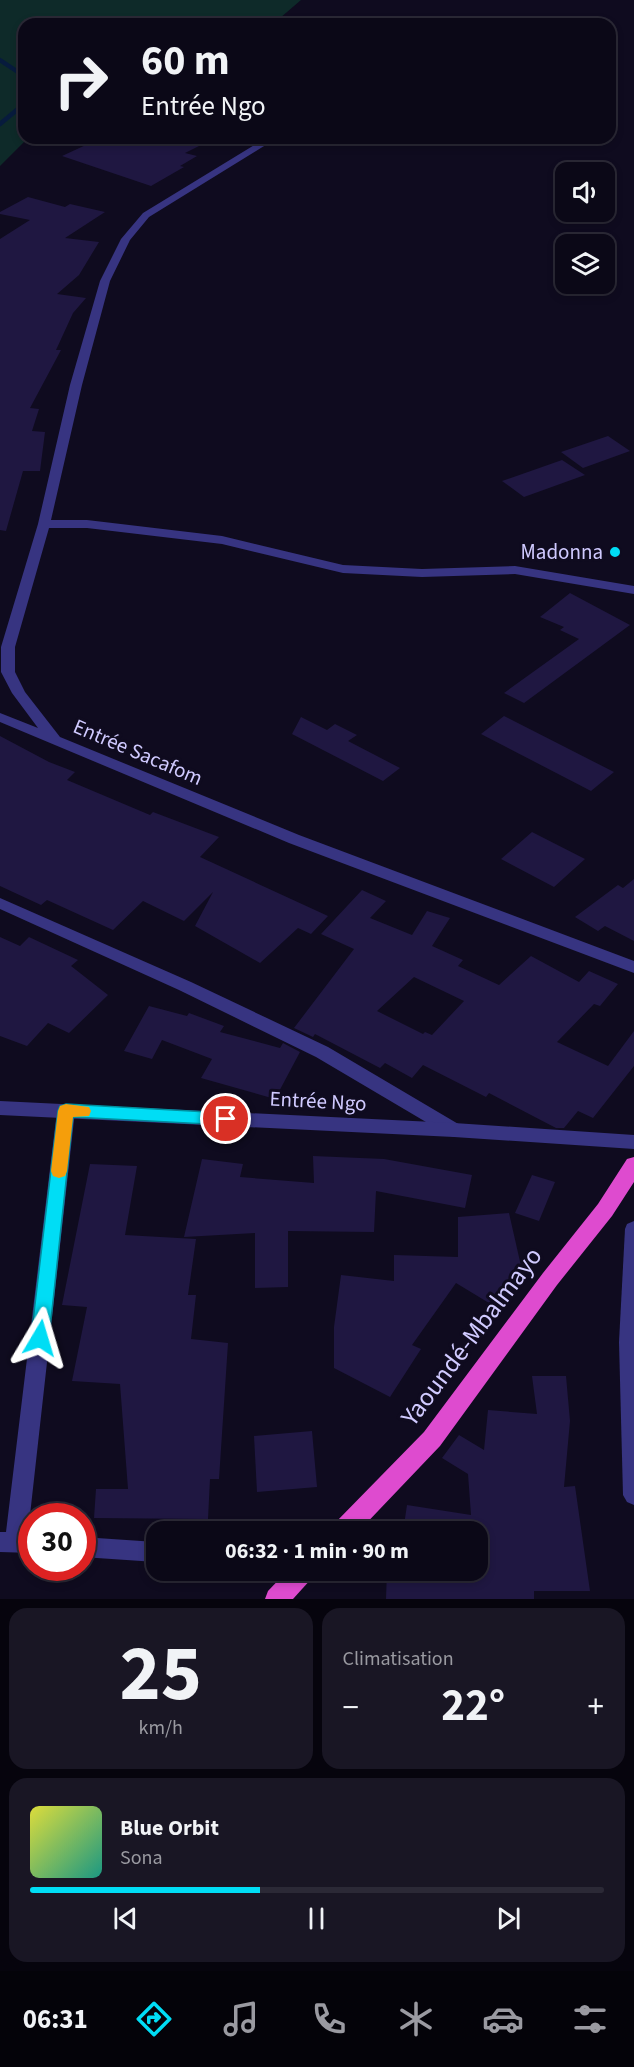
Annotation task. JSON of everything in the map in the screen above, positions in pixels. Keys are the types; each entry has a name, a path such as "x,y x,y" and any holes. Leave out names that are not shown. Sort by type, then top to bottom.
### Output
{"highway":[{"name":"Yaoundé-Mbalmayo","path":"353,1521 432,1439 543,1288 604,1210 634,1166"},
{"path":"277,1599 294,1581"}],"street":[{"name":"Entrée Sacafom","path":"262,144 146,215 126,239 105,282 76,385 44,524 8,647 8,672 19,693 55,740 294,839 634,967"},
{"path":"44,524 87,524 222,540 343,569 422,573 515,570 634,590"},
{"path":"0,717 55,740"},
{"path":"0,903 185,986 322,1052 454,1130"},
{"name":"Entrée Ngo","path":"0,1108 454,1130 634,1142"},
{"path":"16,1542 66,1111"},
{"path":"634,1229 629,1342 634,1495"},
{"path":"96,1548 146,1551"}],"green space":[{"path":"0,0 301,0 280,18 18,18 18,144 22,144 0,166"}],"building":[{"path":"88,144 203,144 185,153 197,156 180,166 184,167 151,186 62,156"},
{"path":"28,197 65,207 70,204 105,212 65,238 99,242 79,275 57,294 86,298 73,313 56,350 61,350 30,408 39,409 32,431 45,432 40,471 23,471 6,531 0,530 0,239 30,220 0,214 0,212"},
{"path":"608,436 630,451 583,468 561,452"},
{"path":"562,460 585,475 524,497 502,481"},
{"path":"570,593 630,625 524,703 504,693 579,639 560,630 564,627 540,617"},
{"path":"504,716 614,772 591,791 481,734"},
{"path":"301,717 327,730 335,724 357,735 348,741 400,768 383,781 292,734"},
{"path":"0,736 49,762 75,772 67,780 150,815 153,812 219,837 200,857 328,916 311,934 298,928 260,963 195,926 213,892 184,921 143,901 113,930 47,900 41,905 0,886"},
{"path":"532,832 585,859 554,887 501,859"},
{"path":"634,879 634,941 605,926 598,931 575,917 618,885 623,888"},
{"path":"362,890 386,901 370,918 412,935 427,911 450,918 432,946 463,960 458,966 499,985 531,956 579,982 589,971 618,984 600,1006 594,1004 557,1042 608,1066 634,1031 634,1066 593,1118 578,1111 564,1128 556,1128 489,1093 486,1097 423,1065 412,1078 385,1063 380,1068 315,1034 313,1037 294,1028 354,949 321,934","holes":["414,977 464,1001 432,1035 425,1032 423,1034 377,1011"]},
{"path":"0,937 20,946 29,937 78,960 71,966 108,995 69,1033 48,1023 27,1046 0,1036"},
{"path":"149,1006 187,1016 189,1013 224,1026 220,1032 280,1048 283,1043 300,1052 275,1099 201,1078 212,1059 162,1040 152,1059 124,1051"},
{"path":"313,1156 384,1159 472,1175 465,1208 376,1191 374,1232 288,1231 288,1287 255,1288 255,1233 184,1237 202,1159 243,1164 240,1177 314,1183"},
{"path":"90,1164 137,1166 125,1235 196,1239 188,1295 196,1295 191,1339 228,1343 219,1479 210,1479 208,1519 96,1518 96,1489 128,1489 120,1384 72,1381 87,1307 62,1305"},
{"path":"532,1175 555,1182 539,1221 515,1213"},
{"path":"509,1213 521,1266 489,1303 456,1283 412,1345 421,1349 390,1397 334,1368 334,1327 341,1275 394,1281 394,1255 458,1257 458,1217"},
{"path":"532,1376 566,1376 570,1421 564,1487 575,1486 590,1591 534,1591 534,1599 386,1599 387,1581 488,1581 488,1521 405,1521 407,1505 471,1515 468,1474 442,1458 459,1435 484,1450 488,1410 537,1414"},
{"path":"312,1431 317,1487 257,1492 254,1436"}],"waterway":[{"path":"0,60 18,72"},
{"path":"0,124 18,109"}],"slow traffic":[{"path":"59,1171 66,1111 83,1111"}],"place":[{"name":"Madonna","path":"615,552"}],"route":[{"path":"40,1338 66,1111 226,1119"}]}
